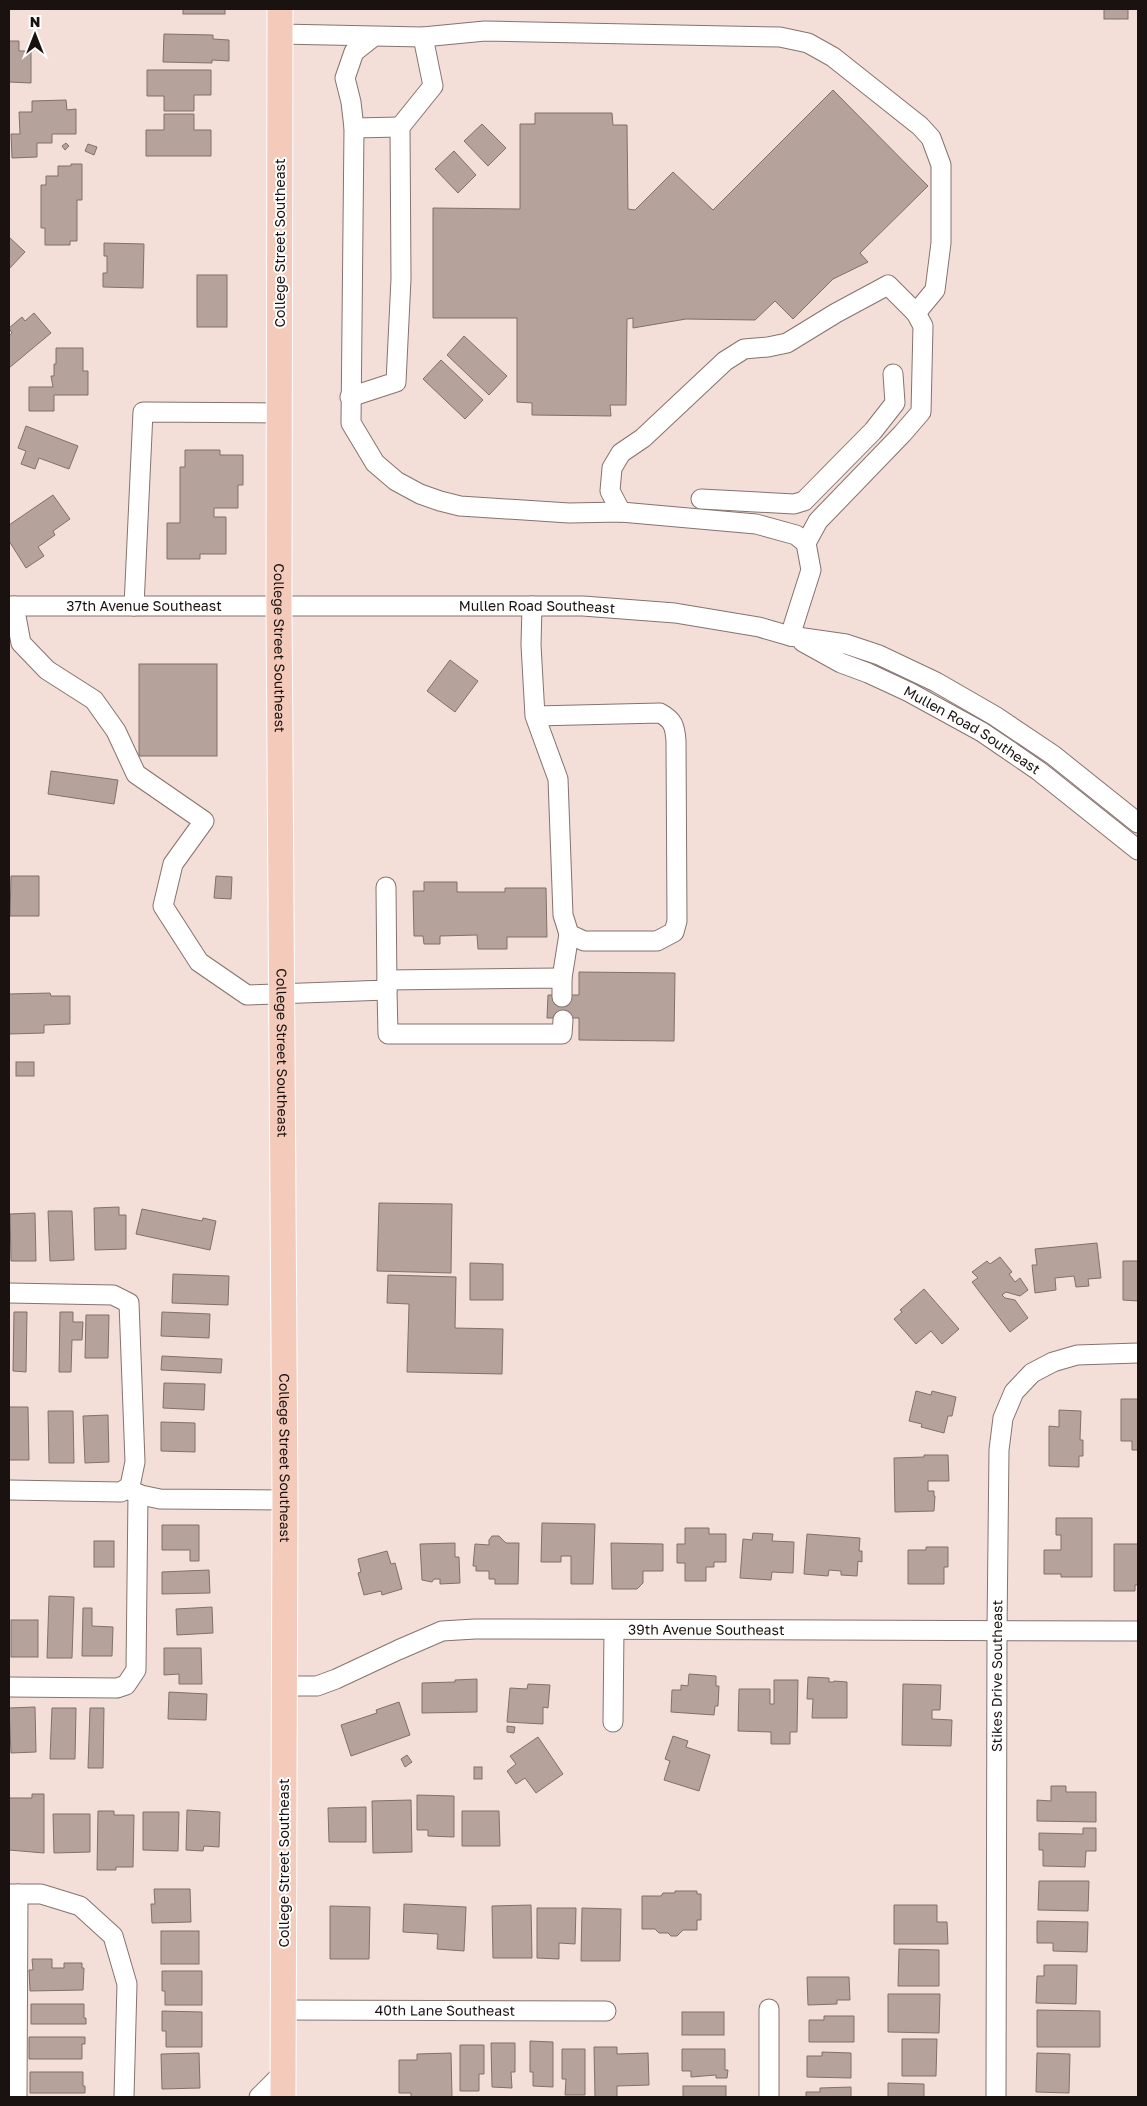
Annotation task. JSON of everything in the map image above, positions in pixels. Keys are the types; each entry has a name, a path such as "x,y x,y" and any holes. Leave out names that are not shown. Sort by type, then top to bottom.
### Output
{"main road":[{"name":"College Street Southeast","path":"280,9 279,606 285,1500 283,2097"}],"street":[{"path":"280,34 424,37 485,31 780,37 808,43 833,56 920,126 931,138 941,165 941,243 935,290 916,313"},
{"path":"373,37 354,52 345,78 351,102 354,128 351,423 375,464 396,481 420,494 460,506 569,512 621,512 756,524 796,535 806,543"},
{"path":"350,397 396,382 401,279 400,127 433,86 424,37"},
{"path":"354,128 400,127"},
{"path":"621,512 610,491 612,468 620,453 643,438 725,361 744,350 787,343 836,313 888,285 916,313 923,326 921,412 818,521 806,543 811,570 790,636"},
{"path":"701,499 794,504 804,501 873,431 895,403 893,374"},
{"path":"134,606 143,412 280,414"},
{"path":"12,606 21,643 47,670 94,700 116,731 136,774 204,821 173,864 163,906 199,962 247,995 387,985 562,987 569,934 563,915 558,779 535,716 531,645 532,606"},
{"name":"37th Avenue Southeast","path":"12,606 279,606"},
{"name":"Mullen Road Southeast","path":"279,606 583,606 675,613 759,627 790,636 846,644 879,655 936,682 995,716 1054,755 1138,823"},
{"name":"Mullen Road Southeast","path":"790,636 841,663 909,692 982,732 1039,771 1138,850"},
{"path":"535,716 660,713 670,718 675,728 677,922 674,932 657,941 584,941 569,934"},
{"path":"386,887 388,1034 562,1034 563,1020"},
{"path":"9,1293 113,1295 129,1303 135,1462 130,1486 132,1491 136,1670 126,1685 117,1688 9,1687"},
{"name":"Stikes Drive Southeast","path":"996,2097 997,1630 999,1450 1003,1418 1014,1392 1032,1373 1053,1362 1077,1355 1138,1353"},
{"path":"9,1490 132,1491 160,1499 285,1500"},
{"name":"39th Avenue Southeast","path":"284,1686 317,1686 327,1683 442,1631 475,1629 1138,1631"},
{"path":"612,1722 614,1630"},
{"path":"17,2097 14,1894 41,1894 80,1906 113,1936 127,1984 124,2097"},
{"path":"769,2009 769,2097"},
{"name":"40th Lane Southeast","path":"284,2010 606,2011"},
{"path":"260,2097 283,2073"}],"building":[{"path":"183,9 225,9 225,14 183,14"},
{"path":"1104,9 1128,9 1128,19 1104,19"},
{"path":"164,34 213,35 213,39 229,40 229,61 212,60 212,63 163,62"},
{"path":"9,41 19,41 19,51 31,51 31,83 9,82"},
{"path":"147,70 211,70 211,95 194,95 194,111 164,111 164,96 147,96"},
{"path":"833,90 928,186 860,253 868,262 833,279 793,319 775,301 755,320 686,319 633,328 633,318 627,319 626,405 610,405 611,416 532,415 532,403 517,402 517,318 433,318 433,208 520,209 520,124 535,124 535,113 612,113 613,125 627,125 628,209 635,210 673,172 713,210"},
{"path":"66,100 67,110 76,109 76,134 52,134 52,143 37,143 37,157 12,158 11,134 20,134 19,112 32,112 32,101"},
{"path":"164,114 194,114 194,130 211,130 211,156 146,156 146,130 164,130"},
{"path":"482,124 506,148 488,166 464,141"},
{"path":"66,143 69,146 65,150 62,146"},
{"path":"88,144 97,147 94,155 85,151"},
{"path":"454,151 476,175 458,193 435,169"},
{"path":"71,164 82,164 82,200 77,200 77,241 70,241 70,245 45,245 45,228 41,228 41,185 46,185 46,176 58,176 58,166 71,166"},
{"path":"9,237 25,252 9,269"},
{"path":"104,243 144,244 143,288 103,287 103,273 107,273 107,256 104,256"},
{"path":"197,275 227,275 227,327 197,327"},
{"path":"34,313 51,333 9,368 9,336 12,333 9,328 22,317 25,321"},
{"path":"464,336 507,376 489,395 447,355"},
{"path":"56,348 83,348 83,371 88,371 88,395 54,395 54,411 29,411 29,387 53,387 51,376 54,376"},
{"path":"441,360 483,400 465,419 423,379"},
{"path":"26,426 78,446 69,469 39,458 35,469 21,464 26,451 18,448"},
{"path":"185,450 220,450 220,455 243,455 243,485 238,485 238,508 214,508 214,517 226,517 226,554 200,554 200,559 167,559 167,523 180,523 180,467 185,467"},
{"path":"53,495 70,519 53,531 55,535 38,547 44,556 26,568 9,541 9,525"},
{"path":"450,660 478,681 455,712 427,691"},
{"path":"139,664 217,664 217,756 139,756"},
{"path":"51,771 118,780 114,804 48,794"},
{"path":"11,876 39,876 39,916 10,916"},
{"path":"216,876 232,877 231,899 214,898"},
{"path":"424,882 457,882 457,892 505,892 505,888 546,888 547,937 507,937 507,949 478,949 477,935 440,936 440,944 424,944 423,936 414,936 413,891 424,891"},
{"path":"579,972 675,973 674,1041 579,1040 579,1018 547,1018 548,995 579,995"},
{"path":"50,993 51,996 70,996 70,1024 44,1025 44,1033 9,1034 9,994"},
{"path":"16,1062 34,1062 34,1076 16,1076"},
{"path":"379,1203 452,1204 451,1273 377,1271"},
{"path":"119,1207 119,1215 126,1215 126,1249 95,1250 94,1208"},
{"path":"142,1209 202,1221 203,1218 216,1221 210,1250 136,1234"},
{"path":"48,1211 72,1211 74,1260 50,1261"},
{"path":"35,1213 36,1261 11,1261 10,1214"},
{"path":"1097,1243 1101,1278 1088,1279 1089,1286 1076,1287 1074,1276 1055,1278 1056,1290 1035,1293 1032,1265 1037,1265 1035,1249"},
{"path":"1000,1257 1012,1272 1009,1274 1015,1282 1020,1278 1028,1290 1020,1296 1006,1292 1002,1295 1005,1298 1015,1300 1028,1318 1010,1332 972,1282 978,1278 972,1272 987,1261 990,1264"},
{"path":"1123,1261 1138,1261 1138,1301 1123,1300"},
{"path":"470,1263 503,1264 503,1300 470,1300"},
{"path":"173,1274 229,1276 228,1305 172,1303"},
{"path":"388,1275 456,1277 455,1328 503,1329 502,1374 407,1372 409,1304 387,1303"},
{"path":"924,1289 959,1329 942,1344 931,1331 916,1344 894,1319 902,1312 900,1310"},
{"path":"14,1312 27,1312 26,1372 13,1371"},
{"path":"60,1312 73,1312 73,1322 83,1322 82,1340 72,1340 71,1372 59,1372"},
{"path":"162,1312 210,1314 209,1338 161,1336"},
{"path":"86,1315 109,1315 108,1358 85,1358"},
{"path":"162,1356 222,1359 221,1373 161,1370"},
{"path":"164,1383 205,1384 204,1410 163,1408"},
{"path":"916,1391 931,1395 932,1391 956,1397 952,1416 948,1416 944,1433 921,1427 922,1424 909,1421"},
{"path":"1121,1399 1138,1399 1138,1450 1132,1450 1132,1441 1121,1441"},
{"path":"9,1407 28,1407 29,1460 9,1460"},
{"path":"1059,1410 1081,1411 1080,1440 1083,1440 1083,1456 1079,1456 1079,1467 1049,1466 1049,1426 1059,1427"},
{"path":"48,1411 73,1411 74,1463 49,1463"},
{"path":"108,1415 109,1462 85,1463 83,1416"},
{"path":"161,1422 195,1423 195,1452 161,1451"},
{"path":"924,1455 948,1455 949,1481 928,1481 928,1491 934,1491 935,1496 934,1511 895,1512 894,1458 924,1457"},
{"path":"1056,1518 1092,1518 1092,1577 1061,1577 1061,1574 1044,1574 1044,1550 1061,1550 1061,1535 1056,1535"},
{"path":"542,1523 595,1524 593,1584 571,1584 571,1556 561,1556 561,1562 541,1562"},
{"path":"162,1525 199,1525 199,1561 190,1561 190,1550 162,1550"},
{"path":"685,1528 709,1528 709,1534 726,1534 726,1562 714,1562 714,1567 706,1567 706,1581 685,1581 685,1563 677,1563 677,1544 685,1544"},
{"path":"753,1533 773,1534 772,1541 794,1542 793,1573 772,1572 771,1580 740,1578 743,1539 752,1540"},
{"path":"807,1534 860,1538 859,1551 862,1551 862,1562 858,1561 857,1576 841,1575 841,1571 829,1570 828,1576 804,1574"},
{"path":"492,1536 499,1536 506,1543 519,1543 518,1584 495,1584 495,1579 489,1579 489,1571 476,1571 476,1566 473,1566 475,1544 489,1545 489,1540"},
{"path":"94,1541 114,1541 114,1567 94,1567"},
{"path":"455,1543 455,1557 459,1557 460,1583 440,1584 440,1579 434,1579 432,1582 422,1580 420,1544"},
{"path":"611,1543 663,1544 663,1571 643,1571 643,1583 637,1589 612,1589"},
{"path":"1114,1544 1138,1544 1138,1585 1135,1585 1135,1591 1114,1591"},
{"path":"926,1547 948,1547 948,1567 944,1567 944,1584 908,1584 908,1550 926,1550"},
{"path":"387,1551 391,1564 395,1563 402,1589 382,1595 381,1591 364,1595 358,1573 361,1572 358,1559"},
{"path":"209,1570 210,1593 162,1594 162,1572"},
{"path":"49,1596 74,1597 72,1658 47,1658"},
{"path":"212,1607 213,1633 177,1635 176,1609"},
{"path":"83,1608 92,1608 92,1626 113,1627 112,1656 82,1656"},
{"path":"11,1620 38,1620 38,1657 11,1657"},
{"path":"164,1648 201,1648 202,1684 179,1684 179,1674 164,1675"},
{"path":"689,1674 716,1676 716,1686 719,1686 718,1706 715,1706 714,1715 671,1712 672,1690 681,1690 681,1685 688,1686"},
{"path":"808,1677 829,1678 829,1682 847,1682 847,1718 812,1718 813,1699 807,1699"},
{"path":"477,1679 477,1712 422,1713 422,1683"},
{"path":"774,1680 798,1680 797,1732 790,1732 790,1744 771,1744 771,1732 738,1731 739,1689 770,1689 770,1704 774,1704"},
{"path":"528,1684 550,1685 548,1708 543,1707 543,1724 507,1722 510,1688 527,1689"},
{"path":"903,1684 941,1685 940,1710 932,1710 932,1719 952,1720 951,1746 902,1745"},
{"path":"169,1692 207,1694 206,1720 168,1719"},
{"path":"399,1702 410,1735 351,1756 341,1725 377,1713 376,1710"},
{"path":"35,1707 36,1752 11,1753 9,1708"},
{"path":"52,1708 76,1708 75,1759 50,1759"},
{"path":"90,1708 104,1708 103,1768 88,1768"},
{"path":"507,1726 515,1727 514,1733 507,1732"},
{"path":"673,1736 688,1741 686,1747 710,1755 699,1791 664,1780 670,1761 665,1759"},
{"path":"538,1737 563,1774 536,1793 525,1778 516,1784 507,1771 516,1764 510,1756"},
{"path":"407,1755 412,1762 405,1767 401,1759"},
{"path":"474,1767 482,1767 482,1779 474,1779"},
{"path":"1051,1786 1066,1786 1066,1792 1096,1792 1096,1822 1037,1821 1037,1800 1051,1801"},
{"path":"32,1794 44,1794 44,1853 9,1850 9,1798 32,1798"},
{"path":"417,1795 454,1796 454,1837 428,1836 428,1830 417,1830"},
{"path":"411,1800 412,1852 373,1853 372,1801"},
{"path":"366,1807 366,1842 329,1842 328,1808"},
{"path":"187,1810 220,1812 219,1847 204,1846 203,1851 186,1850"},
{"path":"98,1811 114,1811 114,1815 134,1815 133,1867 116,1867 116,1870 97,1870"},
{"path":"462,1811 499,1811 500,1846 462,1846"},
{"path":"143,1812 179,1812 178,1851 143,1850"},
{"path":"53,1814 90,1814 90,1852 54,1853"},
{"path":"1083,1828 1096,1828 1096,1851 1086,1851 1085,1867 1043,1866 1043,1850 1039,1850 1039,1833 1083,1834"},
{"path":"1039,1881 1089,1881 1088,1911 1038,1910"},
{"path":"154,1889 190,1889 191,1922 152,1923 151,1904 155,1904"},
{"path":"675,1891 697,1891 697,1894 701,1894 701,1920 697,1920 697,1930 683,1930 677,1936 671,1936 668,1933 659,1933 655,1929 642,1929 642,1896 661,1896 663,1893 675,1893"},
{"path":"404,1904 466,1907 464,1951 437,1949 438,1934 403,1932"},
{"path":"531,1905 532,1958 493,1958 492,1906"},
{"path":"894,1905 937,1905 937,1922 947,1922 948,1944 894,1944"},
{"path":"330,1906 370,1907 369,1959 330,1959"},
{"path":"537,1908 576,1908 575,1944 559,1943 559,1959 537,1958"},
{"path":"582,1908 621,1909 620,1961 581,1961"},
{"path":"1037,1921 1088,1922 1087,1952 1053,1951 1053,1943 1037,1943"},
{"path":"161,1931 199,1931 199,1964 161,1964"},
{"path":"899,1949 939,1950 939,1986 898,1986"},
{"path":"32,1959 52,1959 52,1968 64,1968 64,1963 82,1963 82,1968 84,1968 83,1990 30,1991 29,1970 33,1970"},
{"path":"1044,1965 1077,1965 1076,2004 1036,2003 1037,1976 1044,1976"},
{"path":"162,1971 202,1971 202,2005 165,2005 165,1991 162,1991"},
{"path":"807,1977 849,1977 850,2000 837,2000 837,2004 808,2005"},
{"path":"888,1994 940,1994 939,2033 888,2032"},
{"path":"31,2004 84,2004 86,2024 31,2024"},
{"path":"1037,2010 1100,2011 1100,2047 1037,2047"},
{"path":"162,2011 202,2012 202,2047 166,2047 166,2031 162,2031"},
{"path":"682,2012 724,2012 724,2035 682,2035"},
{"path":"824,2016 854,2016 854,2042 809,2042 809,2020 824,2020"},
{"path":"29,2037 85,2037 85,2044 82,2044 82,2059 29,2059"},
{"path":"902,2039 937,2039 936,2076 902,2076"},
{"path":"530,2041 553,2042 553,2087 533,2086 533,2072 530,2072"},
{"path":"491,2043 515,2043 515,2072 511,2072 512,2088 492,2087"},
{"path":"460,2045 484,2045 484,2074 479,2074 479,2091 460,2091"},
{"path":"594,2047 617,2047 617,2054 648,2053 649,2085 617,2086 617,2097 595,2097"},
{"path":"562,2049 585,2049 585,2095 565,2095 566,2079 562,2079"},
{"path":"682,2049 725,2049 725,2070 728,2070 727,2078 716,2078 716,2075 691,2077 691,2071 682,2071"},
{"path":"822,2052 851,2053 851,2078 807,2077 807,2056 822,2056"},
{"path":"199,2053 200,2088 162,2089 161,2054"},
{"path":"451,2053 452,2097 411,2097 411,2093 399,2093 399,2060 417,2060 417,2054"},
{"path":"1037,2053 1070,2054 1069,2093 1036,2092"},
{"path":"30,2072 83,2072 85,2093 30,2093"},
{"path":"888,2083 924,2084 924,2097 888,2097"},
{"path":"683,2086 726,2086 726,2097 683,2097"},
{"path":"851,2087 851,2097 806,2097 806,2092 820,2092 820,2088"}]}
